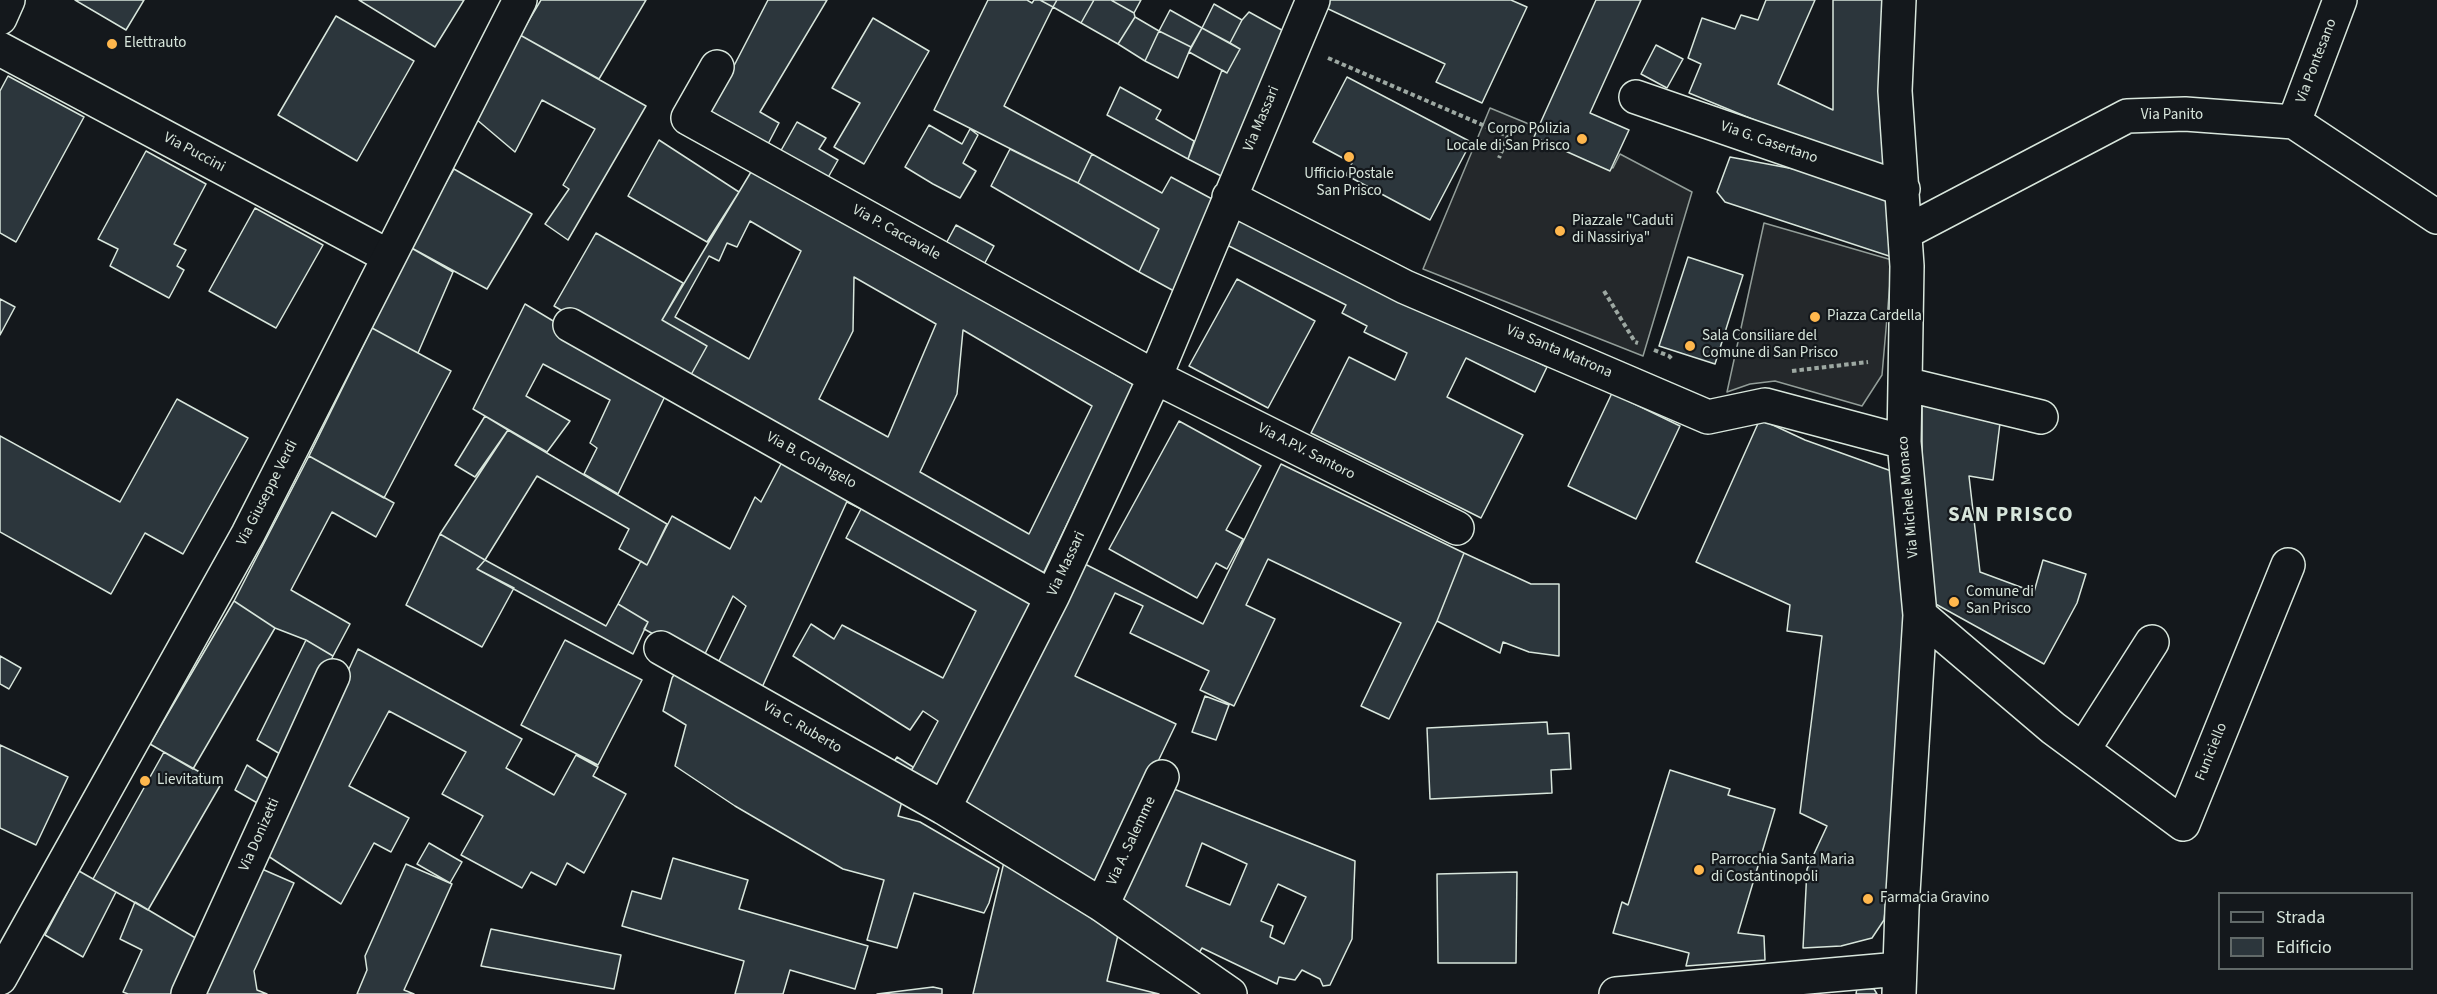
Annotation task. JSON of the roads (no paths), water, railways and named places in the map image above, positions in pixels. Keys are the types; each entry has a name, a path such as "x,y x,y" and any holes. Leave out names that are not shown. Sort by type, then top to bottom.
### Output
{"street":[{"path":"0,18 8,0"},
{"name":"Via Giuseppe Verdi","path":"0,978 248,534 520,0"},
{"name":"Via Massari","path":"944,808 1052,597 1155,377 1313,0"},
{"name":"Via Michele Monaco","path":"1899,0 1895,91 1906,232 1904,442 1920,615 1899,982"},
{"name":"Via Pontesano","path":"2294,122 2340,0"},
{"name":"Via Puccini","path":"0,49 388,256"},
{"name":"Via P. Caccavale","path":"717,67 688,118 1155,377"},
{"name":"Via G. Casertano","path":"1636,97 1903,189"},
{"name":"Via Panito","path":"1906,232 2127,116 2185,114 2294,122 2437,217"},
{"name":"Via Santa Matrona","path":"1229,197 1405,287 1708,417 1765,405 1904,442"},
{"name":"Via B. Colangelo","path":"570,325 1052,597"},
{"name":"Via A.P.V. Santoro","path":"1155,377 1457,528"},
{"path":"1905,384 2041,417"},
{"name":"Funiciello","path":"1920,615 2053,728 2183,824 2288,565"},
{"path":"2083,750 2152,642"},
{"name":"Via C. Ruberto","path":"661,648 944,808"},
{"name":"Via Donizetti","path":"188,994 333,676"},
{"name":"Via A. Salemme","path":"1102,906 1162,777"},
{"path":"944,808 1102,906 1230,994"},
{"path":"1616,994 1899,982"}],"place":[{"name":"Elettrauto","path":"112,44"},
{"name":"Corpo Polizia Locale di San Prisco","path":"1582,139"},
{"name":"Ufficio Postale San Prisco","path":"1349,157"},
{"name":"Piazzale \"Caduti di Nassiriya\"","path":"1560,231"},
{"name":"Piazza Cardella","path":"1815,317"},
{"name":"Sala Consiliare del Comune di San Prisco","path":"1690,346"},
{"name":"Comune di San Prisco","path":"1954,602"},
{"name":"Lievitatum","path":"145,781"},
{"name":"Parrocchia Santa Maria di Costantinopoli","path":"1699,870"},
{"name":"Farmacia Gravino","path":"1868,899"}],"district":[{"name":"SAN PRISCO","path":"2011,516"}]}
